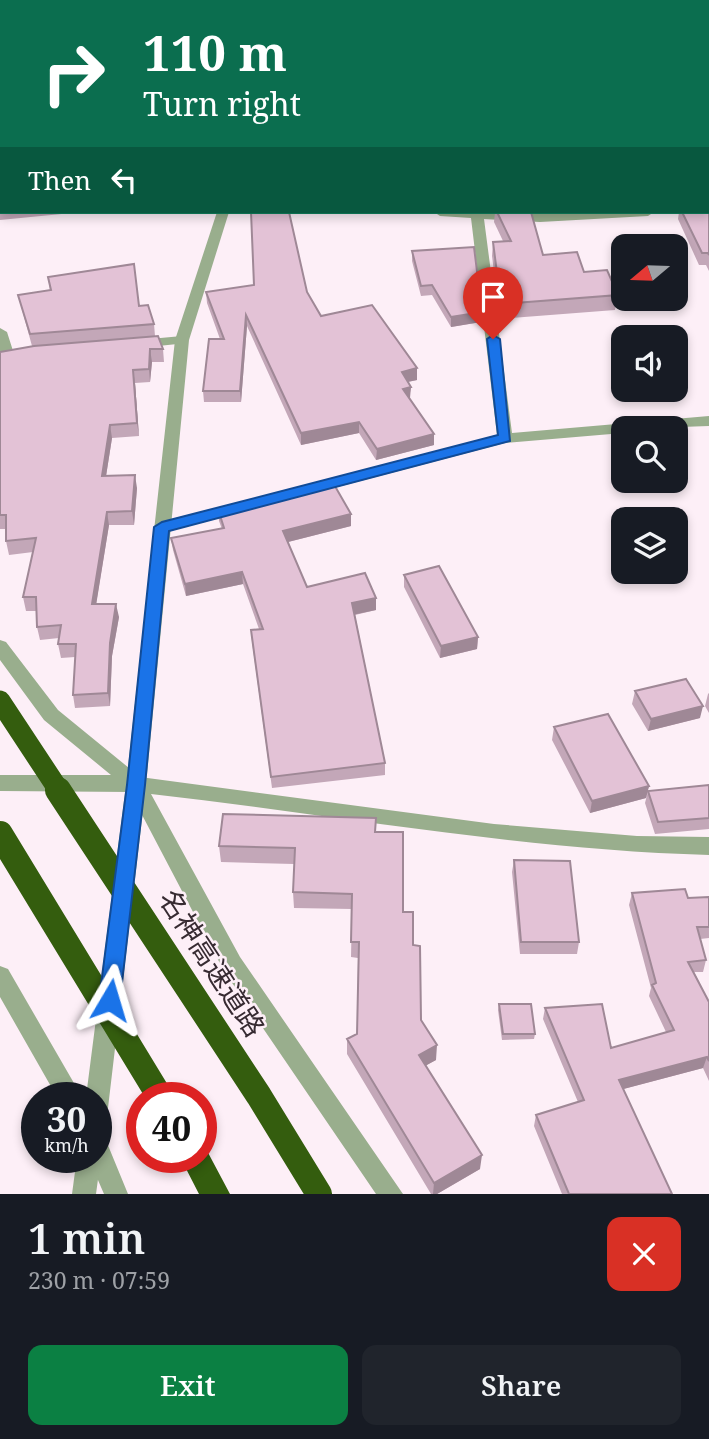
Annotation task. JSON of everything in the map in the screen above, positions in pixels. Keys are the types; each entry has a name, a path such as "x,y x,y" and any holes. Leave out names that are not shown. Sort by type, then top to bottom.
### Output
{"highway":[{"name":"名神高速道路","path":"0,701 259,1096 319,1194"},
{"path":"0,834 151,1082"},
{"path":"204,1173 215,1194"}],"street":[{"path":"99,1082 136,785 182,340 222,214"},
{"path":"478,214 505,438"},
{"path":"490,214 540,218 612,214"},
{"path":"0,332 9,354"},
{"path":"128,345 182,340"},
{"path":"294,493 505,438 709,421"},
{"path":"162,527 254,503"},
{"path":"0,647 51,715 136,785 232,964 391,1194"},
{"path":"0,783 136,785 513,834 658,846 709,846"},
{"path":"0,976 61,1082"},
{"path":"83,1194 86,1173"},
{"path":"107,1173 116,1194"}],"building":[{"path":"251,214 289,214 307,292 321,316 372,305 417,368 402,372 411,387 403,389 434,434 377,449 359,422 301,433 246,315 240,391 203,391 209,339 224,339 206,292 254,285"},
{"path":"498,214 532,214 543,255 577,252 584,272 607,270 611,279 611,296 501,304 493,242 511,241"},
{"path":"683,214 709,214 709,255 702,253"},
{"path":"474,247 482,312 451,317 432,285 421,286 412,251"},
{"path":"134,264 139,306 148,305 154,324 30,334 18,295 51,290 48,277"},
{"path":"158,336 163,349 150,349 149,369 133,370 137,423 110,425 102,476 135,475 132,511 107,512 92,604 116,604 110,643 108,693 73,695 76,644 58,644 61,625 37,627 36,597 23,597 36,538 6,541 6,515 0,515 0,352 34,346"},
{"path":"332,481 351,514 283,531 307,587 365,573 376,598 352,603 385,763 271,777 251,630 263,629 242,572 185,584 171,538 224,528 218,509"},
{"path":"439,566 478,637 441,646 404,575"},
{"path":"686,679 703,706 651,719 635,691"},
{"path":"608,714 649,786 592,801 554,727"},
{"path":"709,785 709,818 658,822 648,791"},
{"path":"223,814 376,818 375,832 403,832 403,912 413,912 413,945 420,946 421,1020 437,1045 419,1055 482,1155 434,1183 347,1039 357,1034 359,942 351,942 352,894 293,892 295,848 219,846"},
{"path":"514,860 570,861 579,942 521,942"},
{"path":"685,889 688,898 709,897 709,927 697,927 706,960 688,962 709,1002 709,1061 707,1057 619,1080 672,1194 569,1194 536,1115 584,1100 545,1008 602,1004 611,1048 674,1030 652,985 656,983 632,893"},
{"path":"499,1004 531,1004 535,1034 503,1034"}],"route":[{"path":"110,1000 136,785 162,527 505,438 493,339"}]}
